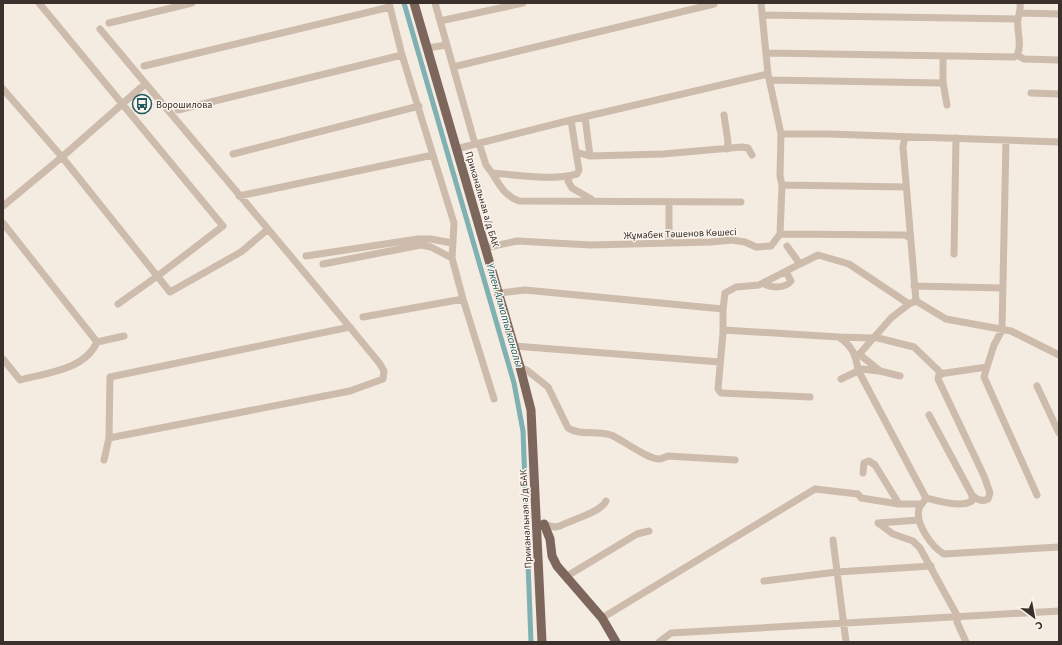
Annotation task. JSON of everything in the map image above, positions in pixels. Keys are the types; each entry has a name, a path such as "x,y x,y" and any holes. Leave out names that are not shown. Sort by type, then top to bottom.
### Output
{"main road":[{"name":"Приканальная а/д БАК","path":"414,3 514,346 531,410 540,524 542,642"},
{"path":"540,524 550,539 552,556 558,566 602,618 616,642"}],"street":[{"path":"39,3 223,226 118,304"},
{"path":"109,23 192,3"},
{"path":"435,3 477,144 486,165 503,191 511,198 519,201 593,200 741,202"},
{"path":"440,21 523,3"},
{"path":"761,3 769,77 781,134 780,176 782,185 780,234 905,235 910,238"},
{"path":"766,53 1014,57 1020,50 1020,3"},
{"path":"454,67 714,4"},
{"path":"144,66 389,5 402,55 454,223 452,258 494,399"},
{"path":"762,15 1019,16 1059,14"},
{"path":"100,29 267,230 350,327 384,371 382,379 376,383 350,391 109,438"},
{"path":"427,48 447,45"},
{"path":"178,110 402,55"},
{"path":"1017,55 1024,59 1059,60"},
{"path":"943,57 943,82 947,105"},
{"path":"456,149 571,120 769,77 943,82"},
{"path":"3,206 62,157 145,84"},
{"path":"3,89 62,157 159,275 170,292 241,252 267,230"},
{"path":"1031,93 1059,94"},
{"path":"233,154 419,106"},
{"path":"724,115 728,142 727,149"},
{"path":"585,117 590,156"},
{"path":"492,173 541,177 570,176 577,174 579,170 571,120"},
{"path":"781,134 1059,142"},
{"path":"905,137 903,147 914,286 913,302"},
{"path":"954,254 956,138"},
{"path":"1006,140 1002,330 994,345 984,377 1037,495"},
{"path":"576,152 590,156 748,148 752,155"},
{"path":"239,196 433,155"},
{"path":"570,176 568,181 572,188 593,200"},
{"path":"782,185 906,187"},
{"path":"669,202 669,243"},
{"path":"3,223 97,342"},
{"name":"Жұмабек Тәшенов Көшесі","path":"485,248 516,241 591,245 732,240 745,242 756,247 771,246 780,234"},
{"path":"306,256 418,239 431,239 452,243"},
{"path":"323,264 421,245 431,247 452,258"},
{"path":"787,246 800,264"},
{"path":"810,397 721,393 718,389 725,292 730,288 749,287 763,283 818,255 849,264 913,302 946,319 1011,332 1059,355"},
{"path":"763,283 772,287 786,286 791,281 786,272"},
{"path":"914,286 1003,288"},
{"path":"498,293 525,290 723,309"},
{"path":"363,317 463,299"},
{"path":"913,302 891,318 858,356 859,371 924,501"},
{"path":"104,460 109,438 110,377 350,327"},
{"path":"723,330 839,337 873,337 914,347 942,374"},
{"path":"97,342 124,336"},
{"path":"839,337 847,343 858,356 880,371"},
{"path":"3,359 20,380 77,363 93,350 97,342"},
{"path":"514,346 720,362"},
{"path":"520,367 528,370 548,387 568,428 574,432 604,433 632,448 658,459 668,456 735,460"},
{"path":"929,415 972,495 976,499 984,501 988,499 990,493 984,476 938,379 939,374 987,367"},
{"path":"841,379 862,369 880,371 900,376"},
{"path":"1036,386 1059,433"},
{"path":"863,473 864,463 869,462 875,465 899,504"},
{"path":"602,618 815,489 858,494 862,498 899,504 924,501 968,504 972,501 972,495"},
{"path":"540,524 555,527 560,526 593,512 605,505 606,501"},
{"path":"924,501 918,511 919,520 935,549 944,554 1059,547"},
{"path":"919,520 878,522 893,534 913,542 920,548 931,566 948,601 958,616 957,622 966,642"},
{"path":"567,576 638,534 649,531"},
{"path":"833,540 846,642"},
{"path":"764,581 837,572 931,566"},
{"path":"659,642 671,632 1059,611"}],"waterway":[{"name":"Үлкен Алматы каналы","path":"404,3 514,383 523,431 531,642"}],"place":[{"name":"Ворошилова","path":"142,104"}]}
